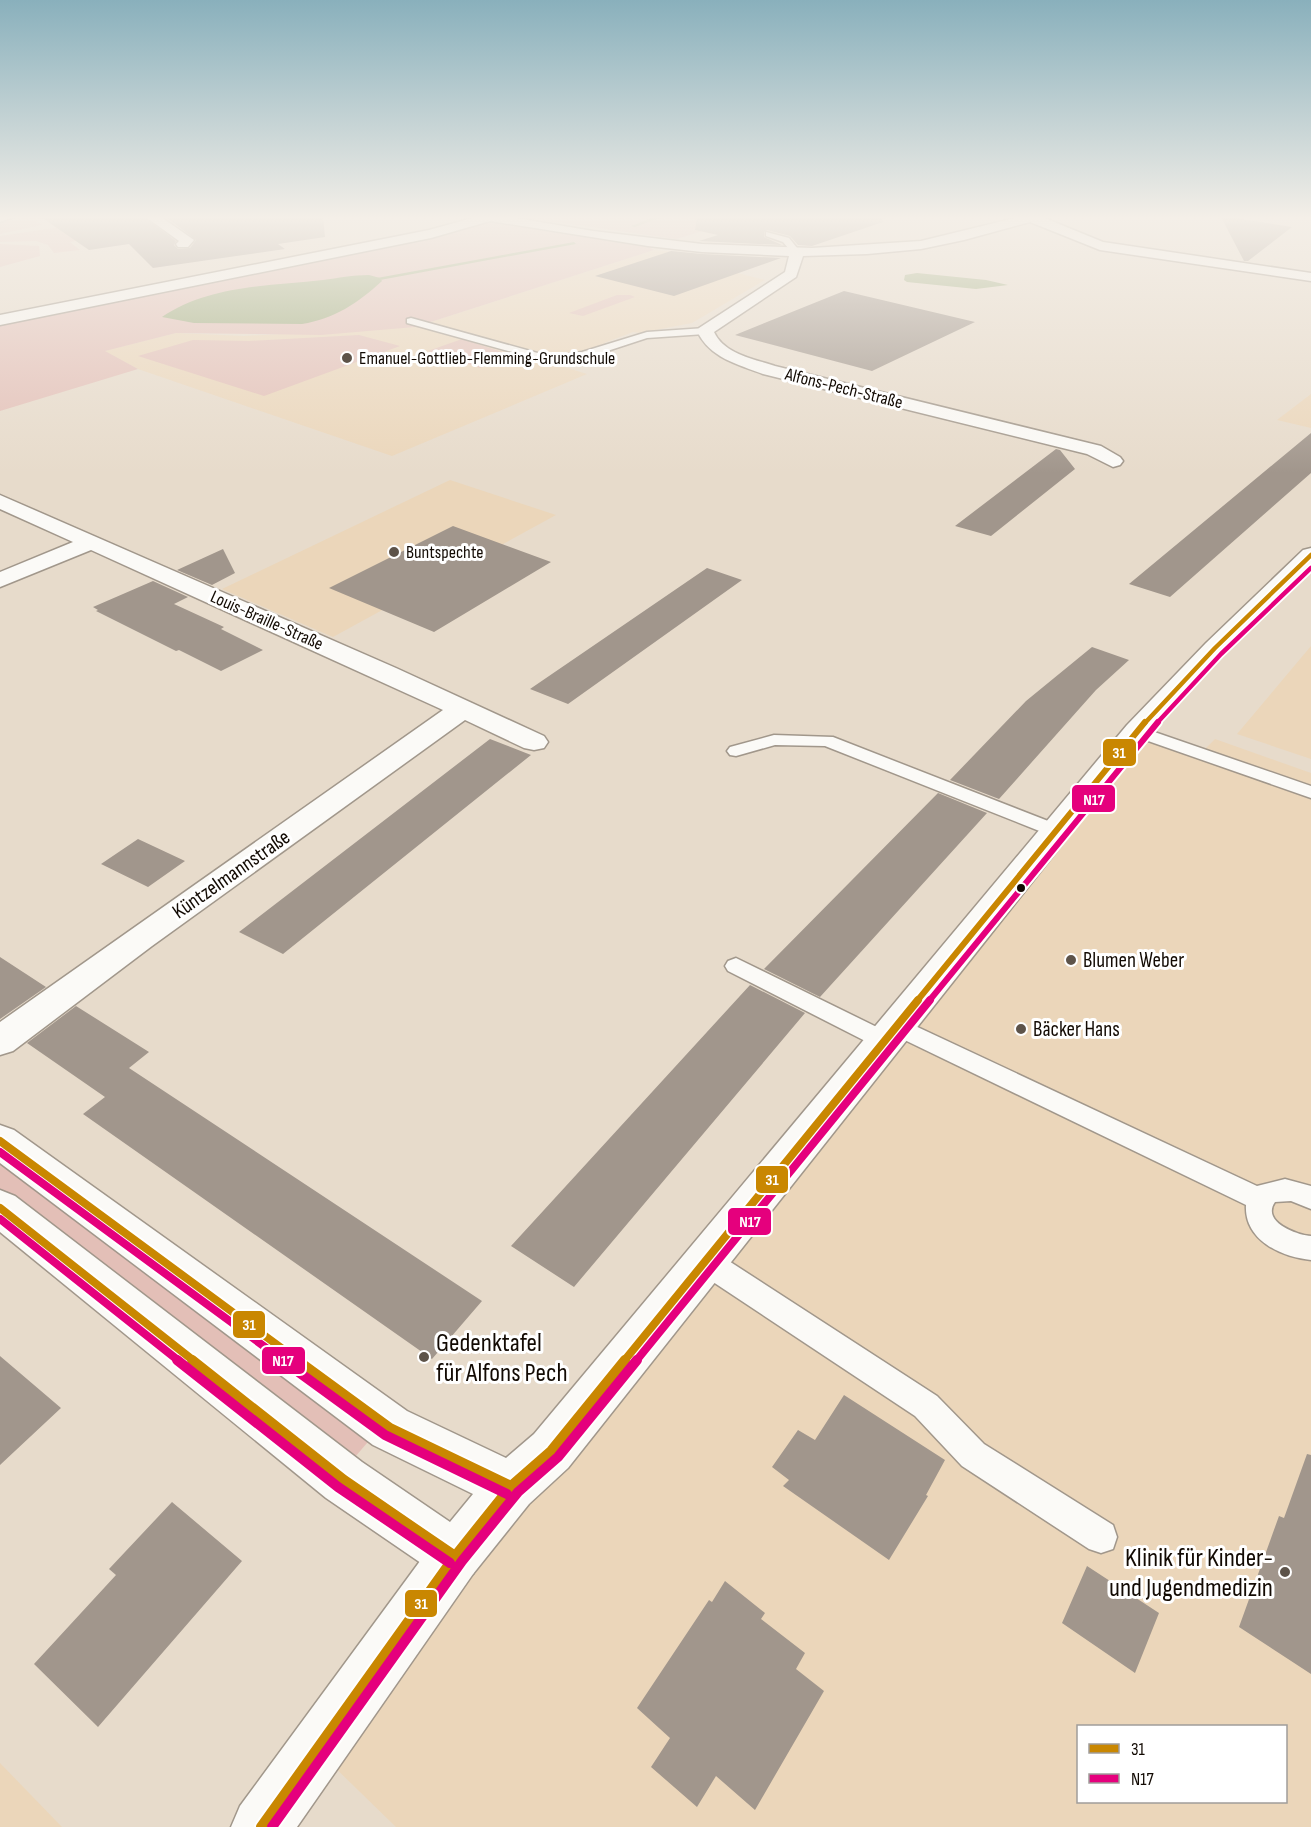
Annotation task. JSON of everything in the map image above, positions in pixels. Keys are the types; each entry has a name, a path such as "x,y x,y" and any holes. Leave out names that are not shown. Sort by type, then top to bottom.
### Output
{"street":[{"path":"0,320 89,302"},
{"path":"705,331 748,302"},
{"name":"Alfons-Pech-Straße","path":"705,331 707,338 721,351 769,370 1094,450 1113,461"},
{"name":"Louis-Braille-Straße","path":"0,501 534,742"},
{"path":"0,580 90,542"},
{"path":"261,1827 455,1556 511,1486 551,1450 1137,731 1209,654 1311,555"},
{"name":"Küntzelmannstraße","path":"0,1041 140,938 463,709"},
{"path":"0,1141 390,1428 511,1486"},
{"path":"0,1208 344,1480 455,1556"}],"lane":[{"path":"411,321 552,360 575,358 637,338 668,331 705,331"},
{"path":"1137,731 1311,792"},
{"path":"736,751 774,740 827,741 1054,830"},
{"path":"736,966 1259,1199"},
{"path":"1311,1198 1287,1189 1275,1189 1259,1199 1259,1218 1271,1233 1289,1245 1311,1248"},
{"path":"705,1261 926,1406 974,1455 1101,1537"}],"shaded area":[{"path":"92,302 492,302 415,327 321,335 176,333 105,351 138,369 0,411 0,321"},
{"path":"191,302 355,302 335,314 302,324 194,323 162,317"},
{"name":"Emanuel-Gottlieb-Flemming-Grundschule","path":"492,302 727,302 692,323 640,333 633,332 604,343 610,345 558,365 587,374 392,456 138,369 104,351 176,333 244,336 415,327"},
{"path":"598,302 621,302 583,316 569,313"},
{"path":"359,335 400,346 264,396 138,356 193,340 249,341"},
{"path":"462,339 515,356 480,368 428,351"},
{"path":"1311,394 1311,428 1277,420"},
{"name":"Buntspechte","path":"450,480 556,515 333,637 222,589"},
{"path":"1311,646 1311,759 1237,734"},
{"path":"1137,731 1201,753 1215,739 1311,773 1311,1827 396,1827 323,1756"},
{"path":"0,1159 373,1436 355,1457 0,1190"},
{"path":"0,1763 62,1827 0,1827"}],"building":[{"path":"816,302 892,302 975,322 872,371 735,335"},
{"path":"1311,433 1311,473 1170,597 1129,584"},
{"path":"1056,449 1060,450 1075,469 991,536 955,526"},
{"path":"453,526 551,562 434,632 329,588"},
{"path":"223,549 235,573 212,585 177,570"},
{"path":"707,568 742,580 568,704 530,689"},
{"path":"153,581 188,597 174,604 224,627 221,629 263,650 221,671 96,611 98,610 93,607"},
{"path":"1092,647 1129,660 1096,690 999,799 950,780 1026,701"},
{"path":"490,739 531,755 283,954 239,932"},
{"path":"938,793 987,813 820,997 764,969"},
{"path":"138,839 185,861 148,887 101,864"},
{"path":"0,957 46,987 0,1019"},
{"path":"750,985 805,1013 574,1287 511,1246"},
{"path":"76,1006 149,1052 129,1068 482,1301 432,1359 83,1114 105,1097 27,1043"},
{"path":"0,1356 61,1408 0,1465"},
{"path":"844,1395 945,1460 926,1495 928,1496 889,1560 783,1486 789,1480 772,1467 798,1430 815,1440"},
{"name":"Klinik für Kinder- und Jugendmedizin","path":"1307,1454 1311,1455 1311,1674 1239,1627 1279,1516 1284,1518"},
{"path":"172,1502 242,1561 98,1727 34,1664 116,1575 109,1569"},
{"path":"1087,1566 1159,1613 1135,1673 1062,1623"},
{"path":"725,1581 765,1613 761,1619 805,1653 796,1669 824,1691 755,1810 716,1776 697,1807 651,1767 670,1738 637,1708 709,1600 712,1602"}],"transit line":[{"name":"31","path":"261,1827 455,1556 511,1486 551,1451 1137,731 1215,648 1311,555"},
{"name":"N17","path":"272,1827 462,1561 518,1492 558,1457 1144,737 1221,654 1311,568"},
{"name":"31","path":"0,1141 390,1428 511,1486"},
{"name":"N17","path":"0,1152 385,1435 507,1494"},
{"name":"31","path":"0,1208 344,1480 455,1556"},
{"name":"N17","path":"0,1219 338,1487 450,1563"}],"place":[{"name":"Emanuel-Gottlieb-Flemming-Grundschule","path":"347,358"},
{"name":"Buntspechte","path":"394,552"},
{"name":"Blumen Weber","path":"1071,960"},
{"name":"Bäcker Hans","path":"1021,1029"},
{"name":"Gedenktafel für Alfons Pech","path":"424,1357"},
{"name":"Klinik für Kinder- und Jugendmedizin","path":"1285,1572"}]}
